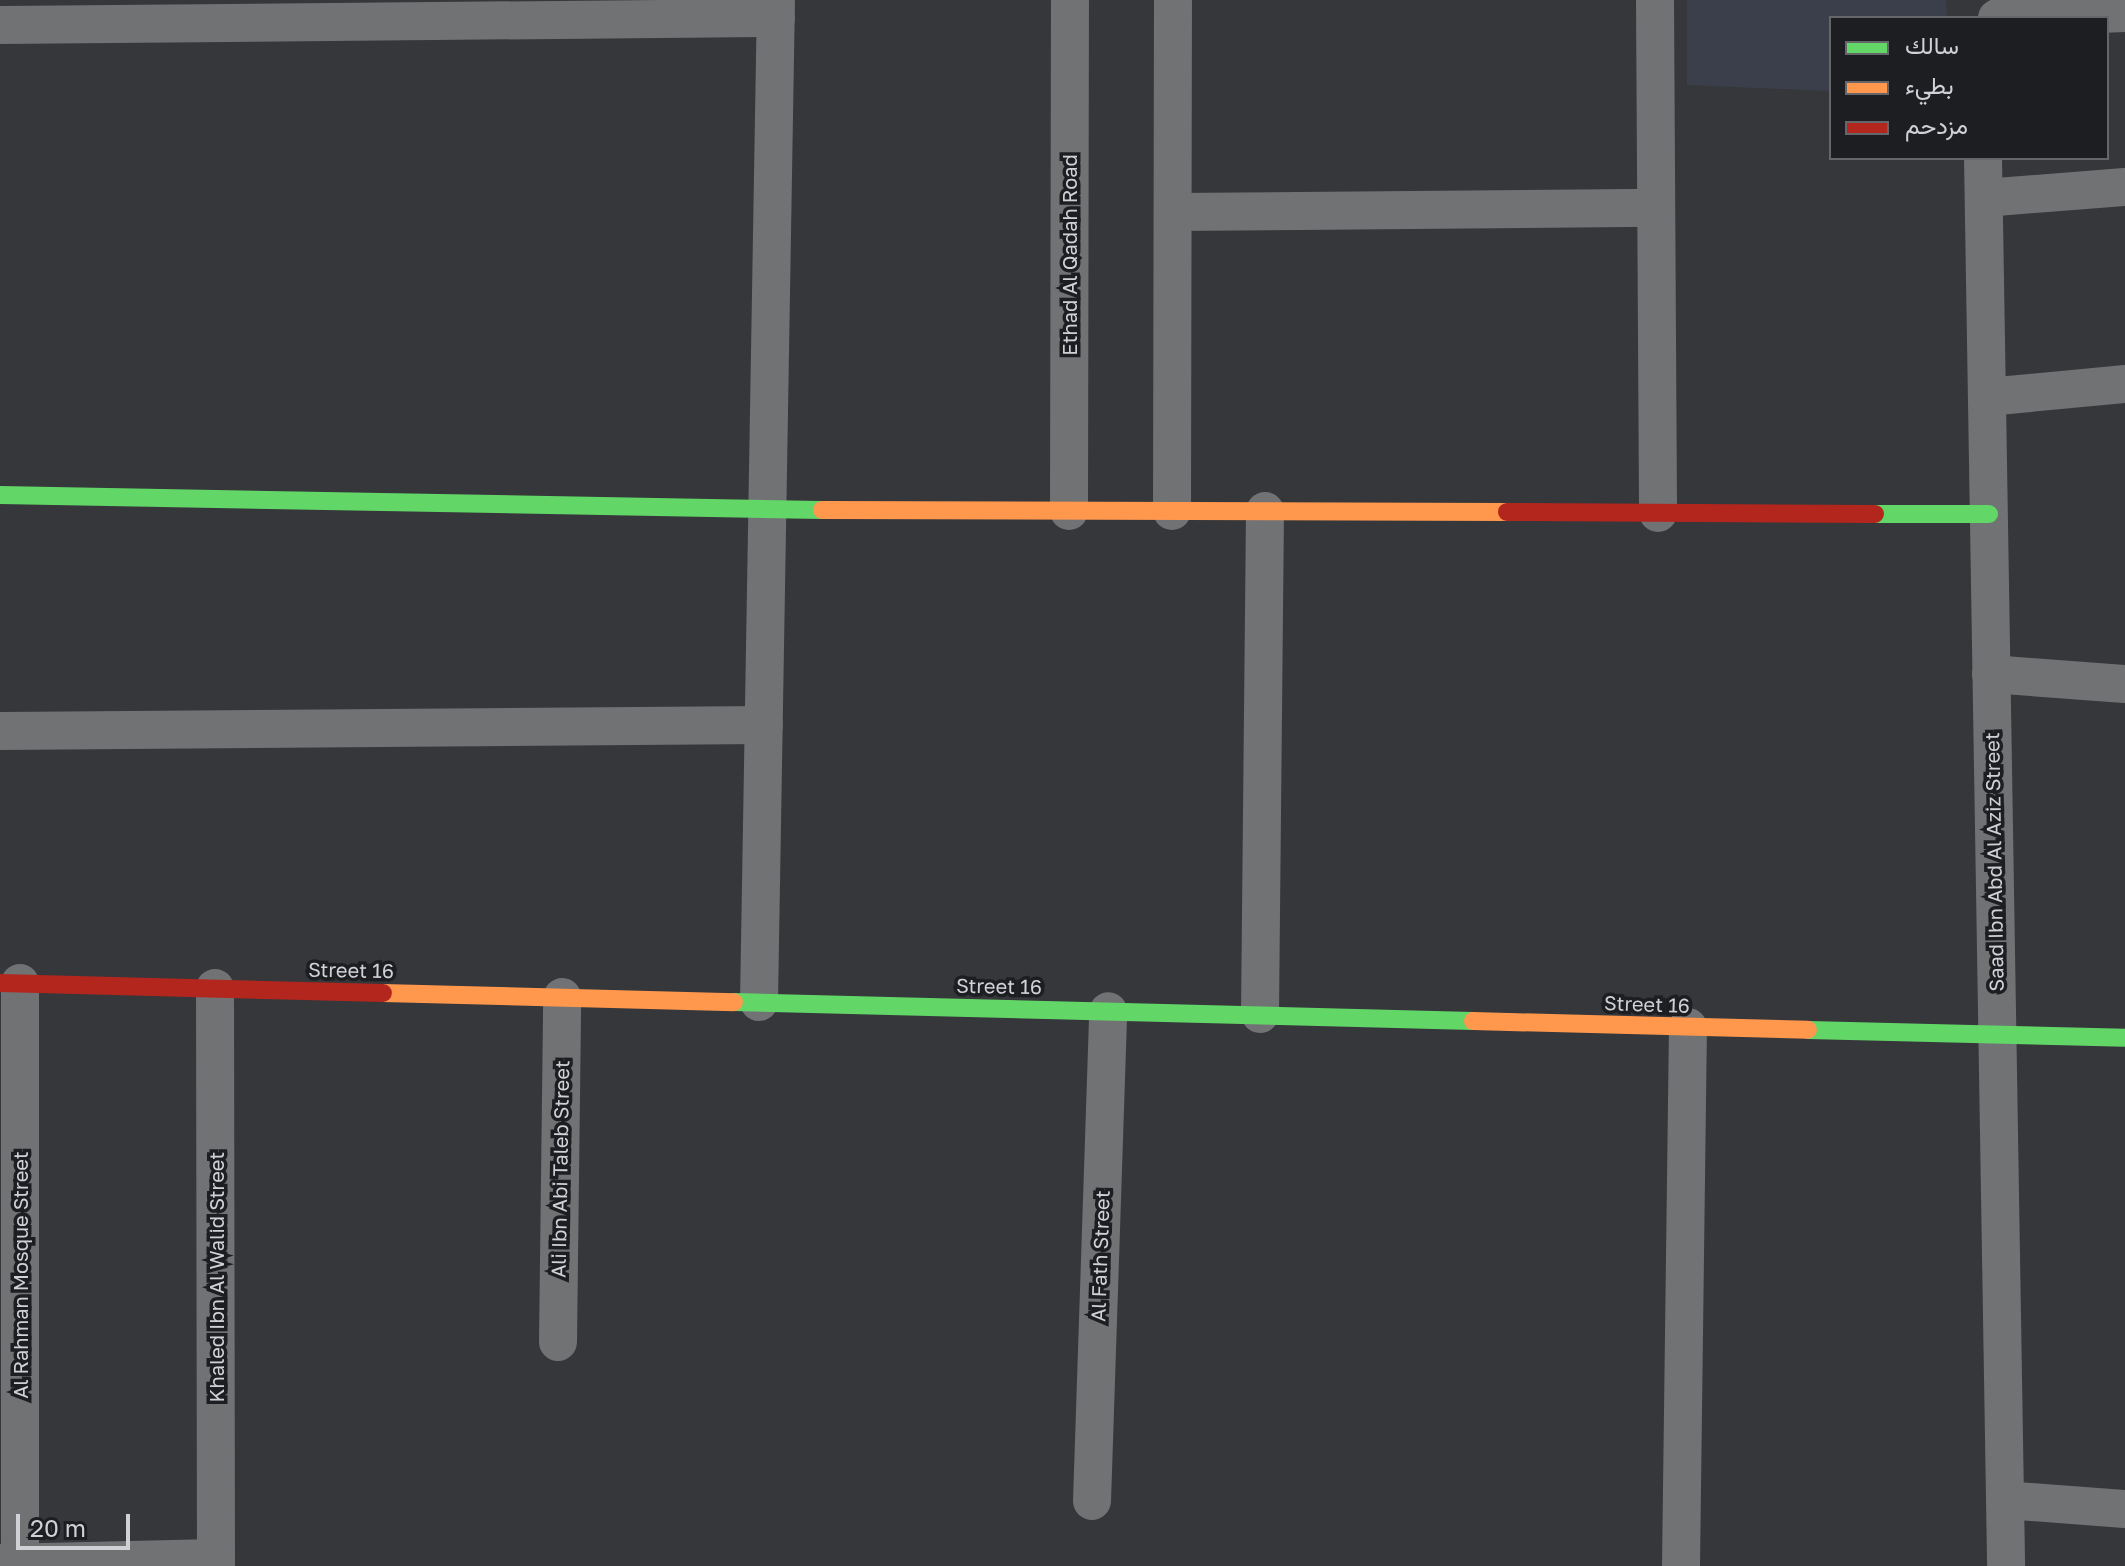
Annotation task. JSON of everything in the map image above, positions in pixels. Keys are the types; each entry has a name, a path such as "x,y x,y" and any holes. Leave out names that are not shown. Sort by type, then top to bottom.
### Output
{"street":[{"name":"Ethad Al Qadah Road","path":"1069,511 1070,0"},
{"path":"1172,511 1173,0"},
{"path":"1655,0 1658,513"},
{"path":"0,25 776,9 759,1002"},
{"path":"2048,16 2125,13"},
{"name":"Saad Ibn Abd Al Aziz Street","path":"1983,160 2006,1566"},
{"path":"1984,198 2125,187"},
{"path":"1173,212 1656,208"},
{"path":"1987,397 2125,384"},
{"path":"0,495 768,510 1989,514"},
{"path":"1260,1014 1265,511"},
{"path":"1991,674 2125,684"},
{"path":"0,731 764,725"},
{"name":"Street 16","path":"10,983 2125,1038"},
{"name":"Al Rahman Mosque Street","path":"10,983 13,1564"},
{"name":"Khaled Ibn Al Walid Street","path":"215,988 216,1562"},
{"name":"Ali Ibn Abi Taleb Street","path":"558,1342 562,997"},
{"name":"Al Fath Street","path":"1092,1501 1108,1011"},
{"path":"1681,1566 1688,1027"},
{"path":"2005,1500 2125,1509"},
{"path":"13,1564 216,1562"}],"shaded area":[{"path":"1687,0 1946,0 1947,16 1829,16 1829,91 1687,85"}],"traffic: fast":[{"path":"0,495 822,510"},
{"path":"1875,514 1989,514"},
{"path":"734,1002 1473,1021"},
{"path":"1808,1030 2125,1038"}],"traffic: slow":[{"path":"822,510 1507,512"},
{"path":"383,993 734,1002"},
{"path":"1473,1021 1808,1030"}],"traffic: jam":[{"path":"1507,512 1875,514"},
{"path":"0,983 383,993"}]}
